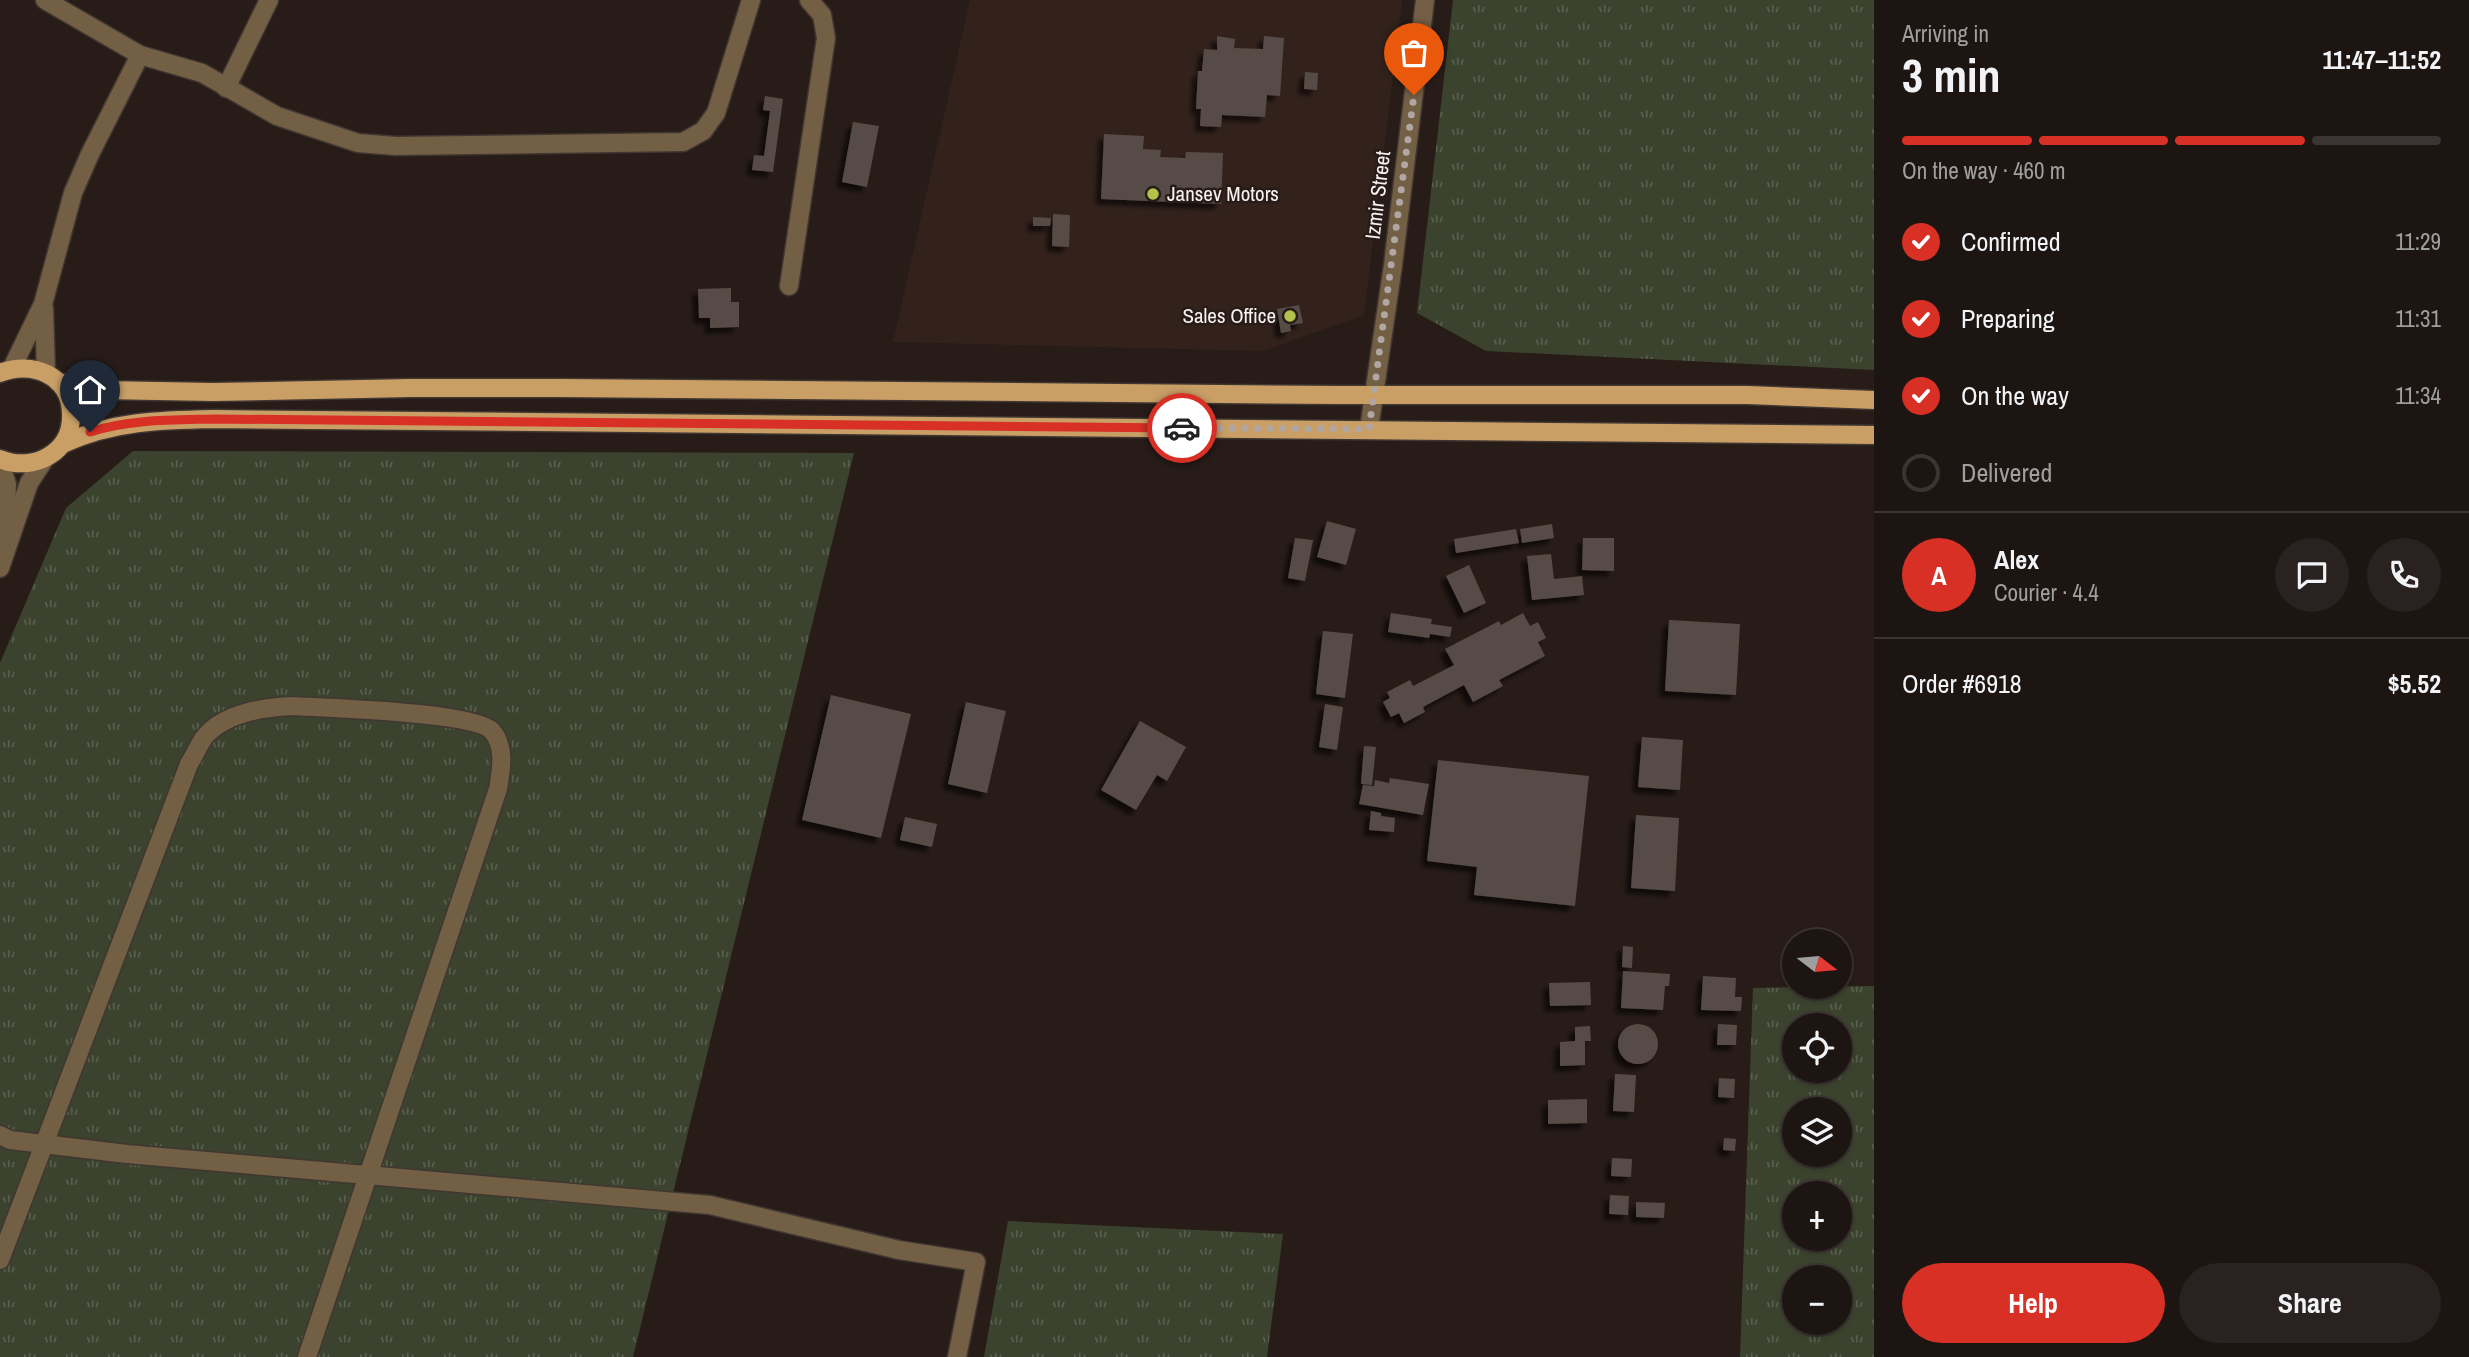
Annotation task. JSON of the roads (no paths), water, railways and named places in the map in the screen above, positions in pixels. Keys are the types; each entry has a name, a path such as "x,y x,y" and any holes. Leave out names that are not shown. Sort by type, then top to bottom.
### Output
{"main road":[{"path":"6,370 35,368 52,377 102,390 175,392 465,388 1746,395 1874,400"},
{"path":"52,377 68,396 72,412 70,429 63,444"},
{"path":"0,461 21,465 44,460 63,444 79,436 114,426 214,419 1874,435"}],"street":[{"path":"45,0 140,55 202,73 278,116 358,143 377,146 682,142 703,131 716,113 747,3"},
{"path":"226,88 269,0"},
{"path":"789,286 826,38 822,15 809,0"},
{"name":"Izmir Street","path":"1369,429 1393,265 1425,0"},
{"path":"6,370 44,304 73,194 140,55"},
{"path":"44,304 52,377"},
{"path":"2,560 29,483 44,460"},
{"path":"0,461 7,484 2,560"},
{"path":"0,1260 189,764 203,738 225,722 274,707 294,706 472,721 486,727 499,743 502,757 498,789 307,1357"},
{"path":"0,1135 10,1140 127,1154 710,1205 899,1250 976,1262 957,1357"}],"place":[{"name":"Jansev Motors","path":"1153,194"},
{"name":"Sales Office","path":"1290,316"}]}
